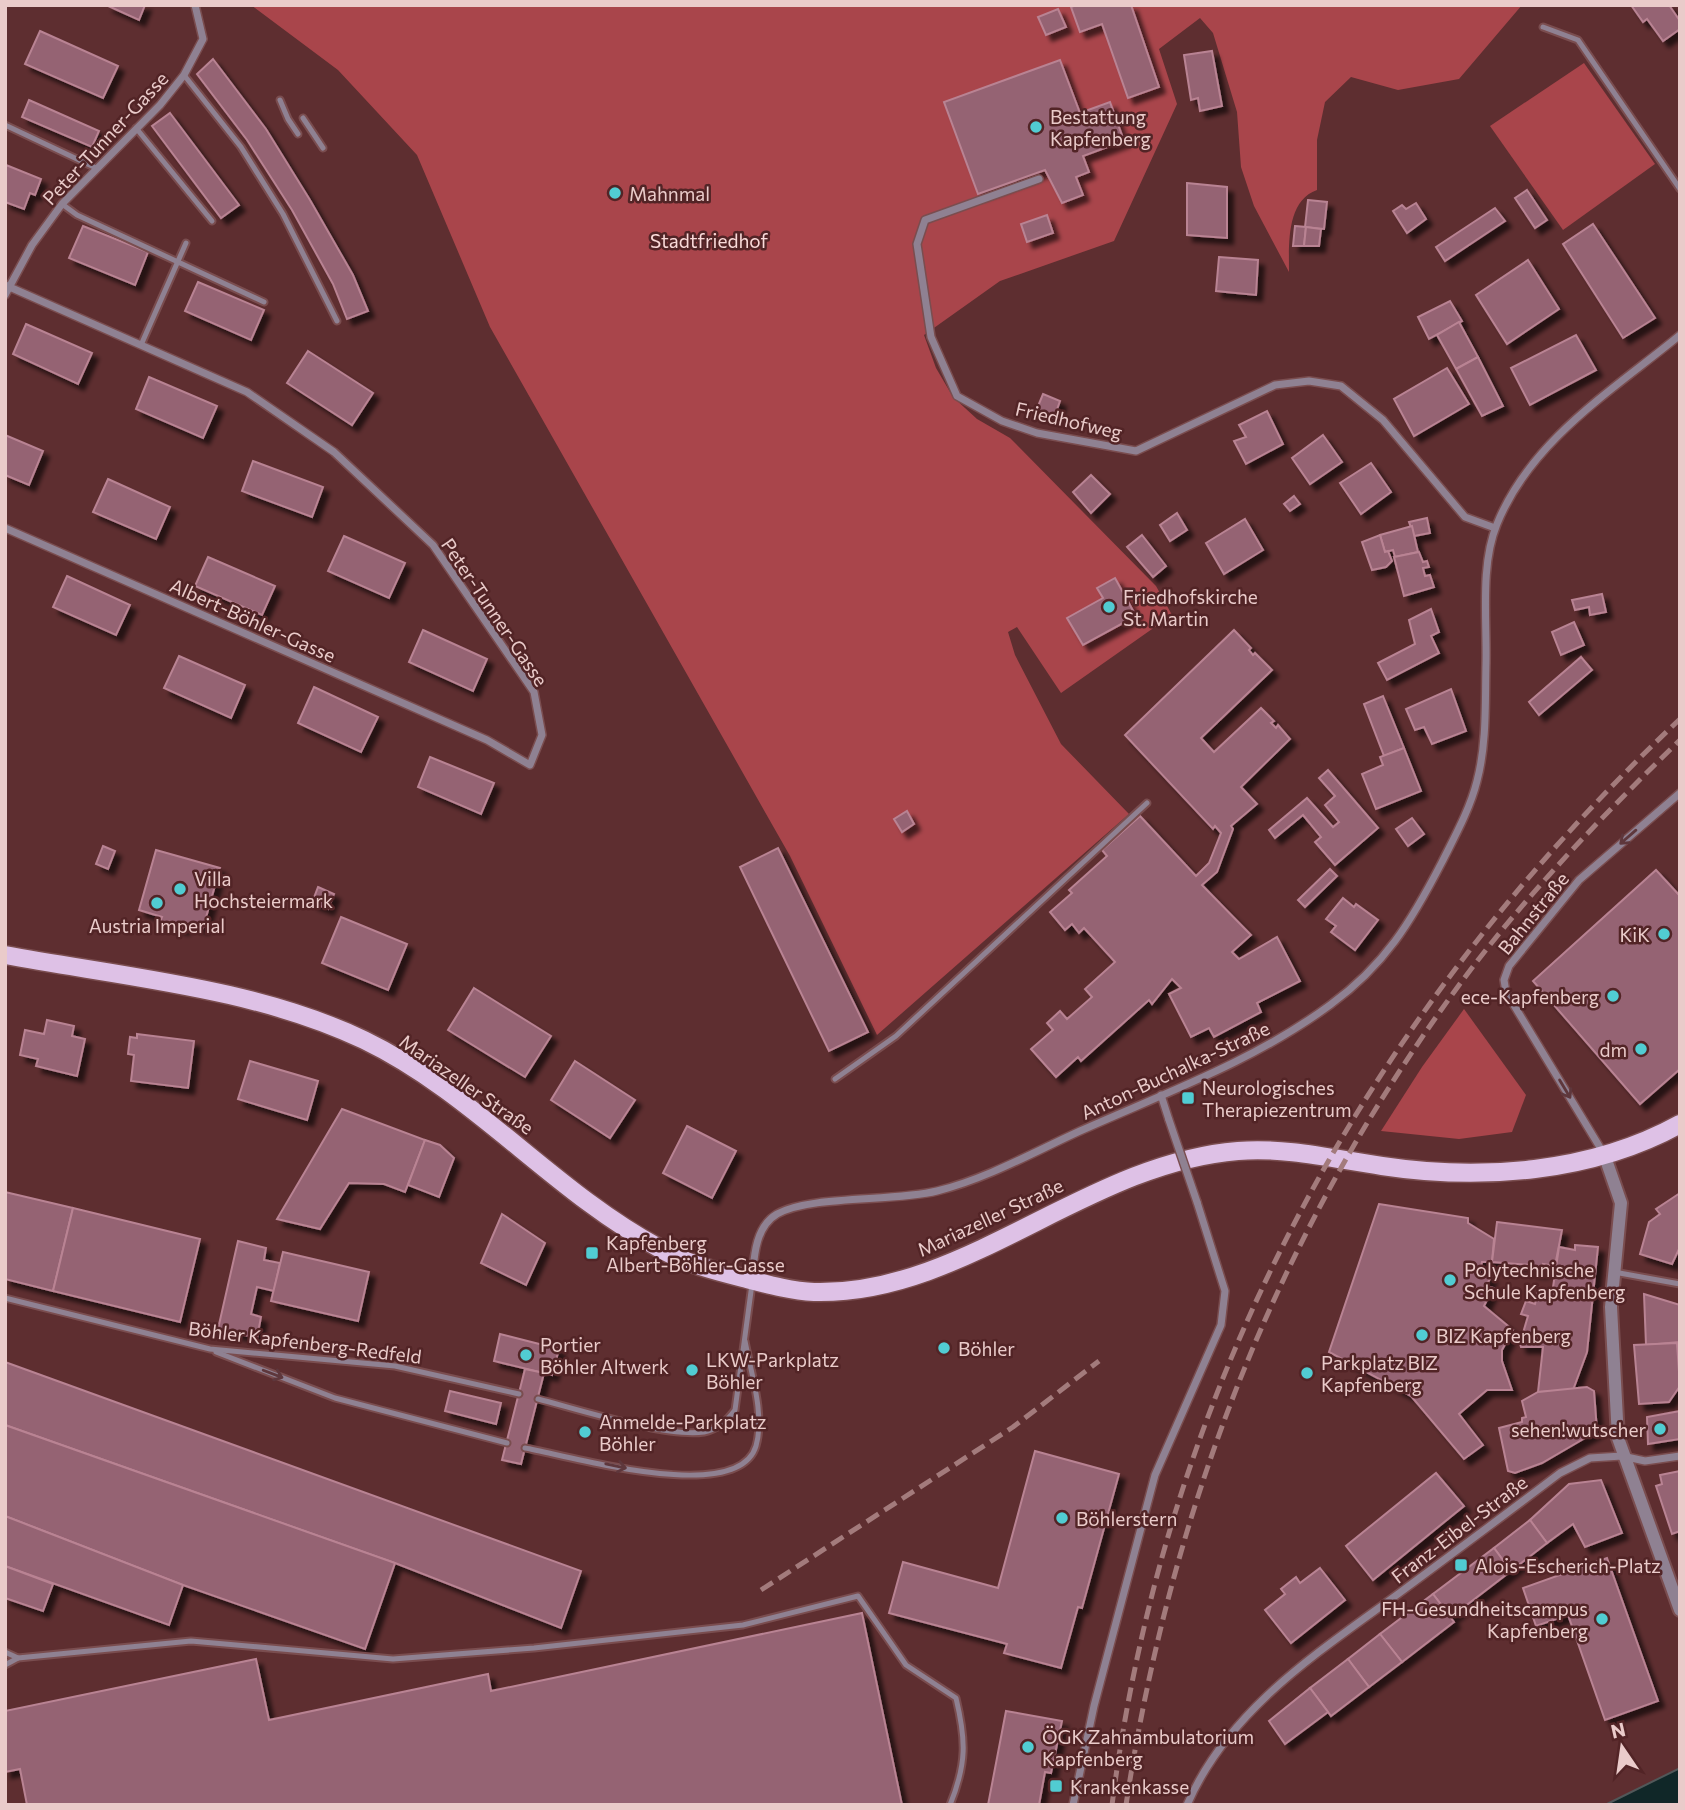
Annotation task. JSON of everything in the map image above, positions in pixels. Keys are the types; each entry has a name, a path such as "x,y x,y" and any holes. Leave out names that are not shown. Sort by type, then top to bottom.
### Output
{"main road":[{"name":"Mariazeller Straße","path":"5,955 255,1003 319,1022 364,1040 446,1091 612,1220 662,1251 714,1270 814,1292 893,1282 952,1261 1139,1172 1191,1157 1240,1150 1284,1151 1420,1171 1474,1174 1513,1171 1604,1154 1646,1142 1680,1124"}],"street":[{"name":"Peter-Tunner-Gasse","path":"195,5 203,39 184,75 62,204 32,245 7,289 247,392 334,452 433,545 534,692 542,735 530,765 487,740"},
{"name":"Friedhofweg","path":"1039,179 925,220 917,244 931,337 957,396 1002,421 1037,433 1136,451 1275,385 1308,381 1341,386 1383,420 1465,517 1495,528"},
{"name":"Anton-Buchalka-Straße","path":"752,1280 757,1241 762,1228 773,1216 794,1207 908,1197 939,1191 967,1181 1231,1065 1310,1020 1362,982 1392,948 1417,909 1460,827 1477,781 1483,741 1489,567 1495,528 1519,485 1552,441 1586,409 1680,335"},
{"name":"Albert-Böhler-Gasse","path":"5,528 487,740"},
{"name":"Bahnstraße","path":"1604,1154 1506,992 1504,980 1509,966 1579,880 1680,793"},
{"path":"1073,1805 1101,1679 1156,1475 1221,1325 1225,1291 1161,1096"},
{"path":"1604,1154 1621,1203 1611,1307 1617,1420 1622,1456 1680,1610"},
{"name":"Franz-Eibel-Straße","path":"1187,1805 1201,1774 1226,1737 1294,1670 1560,1473 1590,1458 1622,1456 1645,1461 1680,1455"}],"lane":[{"path":"1542,27 1578,40 1680,189"},
{"path":"184,75 241,147 276,202 337,321"},
{"path":"280,100 298,134"},
{"path":"303,118 323,148"},
{"path":"5,125 96,168"},
{"path":"136,128 212,221"},
{"path":"62,204 76,215 264,302"},
{"path":"141,345 186,243"},
{"path":"835,1079 896,1036 1147,803"},
{"path":"1614,1272 1680,1284"},
{"path":"538,1399 680,1433 704,1432 728,1420 734,1410 752,1280"},
{"name":"Böhler Kapfenberg-Redfeld","path":"5,1298 210,1349 395,1366 519,1394"},
{"path":"525,1448 644,1471 688,1475 729,1473 741,1466 755,1448 757,1439 755,1396 745,1341"},
{"path":"210,1349 335,1398 507,1443"},
{"path":"5,1665 18,1658 191,1641 393,1659 444,1655 743,1625 858,1596 906,1665 956,1698 965,1736 958,1784 950,1805"},
{"path":"5,1652 18,1658"}],"green space":[{"name":"Stadtfriedhof","path":"251,5 1522,5 1459,79 1398,90 1351,77 1325,102 1317,140 1317,190 1300,204 1291,225 1289,272 1254,206 1241,167 1237,112 1213,33 1200,18 1159,49 1177,104 1114,241 1000,281 924,335 936,368 953,397 977,419 1010,438 1156,586 1172,615 1061,693 1017,627 1008,632 1015,655 1061,744 1129,814 877,1035 790,856 490,327 417,155 338,70"},
{"path":"1584,63 1655,164 1563,230 1490,126"},
{"path":"1464,1009 1526,1095 1512,1132 1459,1139 1381,1131 1422,1067"}],"water":[{"path":"1680,1768 1680,1805 1605,1805"}],"building":[{"path":"106,5 145,5 139,20"},
{"path":"1131,5 1159,87 1128,98 1102,24 1080,32 1071,7"},
{"path":"1631,5 1669,5 1680,21 1680,29 1663,41 1647,19 1643,22"},
{"path":"1058,9 1066,27 1046,35 1038,17"},
{"path":"40,31 118,66 103,98 25,64"},
{"path":"1212,51 1222,106 1200,111 1198,98 1191,100 1184,55"},
{"path":"213,59 266,129 310,200 353,275 368,311 347,319 333,284 292,210 247,140 197,74"},
{"name":"Bestattung Kapfenberg","path":"1060,60 1080,113 1110,102 1124,141 1083,156 1089,172 1076,177 1083,195 1062,203 1045,170 978,194 944,102"},
{"path":"29,100 99,131 92,147 22,117"},
{"path":"170,113 239,205 221,218 152,126"},
{"path":"6,165 41,179 35,195 30,193 24,209 5,202"},
{"path":"1187,183 1227,187 1227,238 1187,235"},
{"path":"1527,190 1547,220 1535,228 1515,198"},
{"path":"1308,200 1327,202 1324,229 1305,227"},
{"path":"1416,203 1426,219 1407,233 1393,211 1402,205 1406,209"},
{"path":"1495,208 1505,221 1445,261 1436,247"},
{"path":"1047,215 1053,233 1027,242 1021,224"},
{"path":"1593,224 1655,318 1623,338 1563,244"},
{"path":"83,226 148,252 135,285 69,258"},
{"path":"1295,226 1306,227 1304,246 1293,246"},
{"path":"1306,227 1321,229 1319,246 1304,246"},
{"path":"1219,257 1258,260 1256,295 1216,291"},
{"path":"1528,260 1559,309 1507,344 1476,295"},
{"path":"198,282 264,310 251,340 185,311"},
{"path":"1450,301 1462,321 1429,339 1418,317"},
{"path":"1459,322 1478,357 1456,369 1437,335"},
{"path":"26,324 92,353 78,384 13,354"},
{"path":"1576,335 1596,370 1530,405 1511,368"},
{"path":"308,351 373,393 352,425 287,383"},
{"path":"1478,357 1503,406 1482,416 1456,369"},
{"path":"1447,368 1469,404 1414,436 1394,399"},
{"path":"149,377 217,406 203,438 136,409"},
{"path":"1043,394 1060,401 1054,418 1036,411"},
{"path":"1267,411 1283,444 1246,464 1234,441 1246,437 1239,425"},
{"path":"5,435 43,451 29,485 5,475"},
{"path":"1323,435 1342,462 1310,484 1292,458"},
{"path":"253,461 323,487 312,517 242,491"},
{"path":"1371,463 1391,492 1361,514 1340,483"},
{"path":"1091,475 1110,494 1091,513 1073,492"},
{"path":"108,479 170,507 156,539 93,512"},
{"path":"1294,496 1300,504 1290,511 1284,504"},
{"path":"1177,513 1187,530 1170,541 1160,525"},
{"path":"1427,518 1430,533 1414,536 1409,522"},
{"path":"1245,519 1263,550 1224,574 1206,543"},
{"path":"1412,526 1418,552 1395,557 1393,550 1385,552 1380,535"},
{"path":"1142,535 1166,566 1153,577 1127,547"},
{"path":"1380,535 1385,552 1388,551 1392,561 1386,567 1372,570 1362,542"},
{"path":"344,536 405,563 389,598 328,571"},
{"path":"1419,552 1423,562 1427,561 1429,567 1423,568 1425,576 1430,575 1434,587 1404,596 1394,557"},
{"path":"208,557 275,586 262,615 195,586"},
{"path":"67,576 130,605 116,635 53,607"},
{"name":"Friedhofskirche St. Martin","path":"1115,578 1136,616 1083,645 1067,618 1103,598 1097,588"},
{"path":"1602,594 1606,612 1590,615 1589,607 1575,610 1572,600"},
{"path":"1431,609 1439,632 1431,636 1439,653 1387,680 1378,663 1415,644 1409,620"},
{"path":"1574,622 1584,645 1561,655 1552,632"},
{"path":"423,630 487,659 473,691 409,662"},
{"path":"1234,630 1251,648 1249,650 1253,655 1255,653 1272,670 1201,738 1214,752 1261,708 1274,721 1271,723 1276,728 1278,725 1290,739 1241,787 1257,804 1231,826 1233,829 1217,872 1202,885 1251,935 1232,952 1239,959 1277,937 1300,981 1257,1003 1261,1012 1214,1037 1209,1028 1191,1037 1169,994 1181,988 1172,979 1152,1004 1149,1000 1081,1061 1078,1057 1056,1077 1031,1049 1053,1030 1047,1023 1060,1011 1067,1019 1092,997 1085,989 1115,962 1084,928 1079,933 1072,924 1065,930 1050,912 1072,893 1069,890 1107,856 1102,850 1140,816 1196,876 1209,863 1221,833 1215,826 1213,829 1125,735"},
{"path":"179,656 245,685 231,718 164,688"},
{"path":"1581,657 1592,670 1539,715 1529,702"},
{"path":"314,687 378,717 361,752 298,723"},
{"path":"1451,689 1466,731 1432,744 1424,727 1415,730 1406,709"},
{"path":"1383,696 1404,748 1384,756 1364,704"},
{"path":"1404,748 1421,791 1376,809 1362,774 1383,765 1380,757"},
{"path":"430,757 494,783 481,814 418,787"},
{"path":"1328,770 1378,828 1335,865 1315,842 1321,837 1303,815 1275,838 1269,830 1307,798 1333,827 1339,822 1325,805 1335,796 1319,778"},
{"path":"907,811 914,824 902,832 894,819"},
{"path":"1412,818 1424,834 1408,846 1396,829"},
{"path":"103,846 115,851 108,869 96,864"},
{"path":"778,848 868,1032 829,1051 740,867"},
{"name":"Villa Hochsteiermark","path":"156,850 220,868 203,928 185,923 183,929 160,922 162,917 139,910"},
{"path":"1330,869 1337,876 1305,907 1298,900"},
{"name":"ece-Kapfenberg","path":"1656,870 1680,896 1680,1069 1640,1104 1533,981"},
{"path":"318,887 334,894 328,909 312,903"},
{"path":"1343,898 1378,920 1355,950 1331,932 1336,926 1326,919"},
{"path":"341,917 407,944 388,990 322,963"},
{"path":"474,988 551,1036 525,1077 448,1030"},
{"path":"47,1020 74,1026 72,1036 85,1039 77,1076 36,1066 38,1059 20,1055 25,1030 44,1034"},
{"path":"137,1034 194,1041 188,1088 131,1081 134,1055 128,1054 130,1037 137,1038"},
{"path":"250,1061 318,1081 307,1120 238,1099"},
{"path":"575,1061 635,1100 610,1138 551,1100"},
{"path":"342,1109 425,1140 405,1192 384,1184 349,1183 320,1229 277,1219"},
{"path":"687,1126 736,1151 712,1198 663,1173"},
{"path":"425,1140 440,1145 454,1158 439,1197 408,1185"},
{"path":"5,1192 73,1208 53,1291 5,1279"},
{"path":"1680,1193 1680,1247 1672,1264 1640,1254 1649,1222 1660,1214 1656,1209"},
{"name":"BIZ Kapfenberg","path":"1379,1204 1468,1218 1468,1223 1494,1239 1492,1262 1482,1262 1479,1275 1491,1277 1486,1286 1493,1288 1484,1306 1513,1330 1502,1350 1502,1361 1512,1390 1487,1390 1459,1414 1483,1445 1464,1459 1411,1396 1329,1352"},
{"path":"73,1208 200,1239 180,1322 53,1291"},
{"path":"502,1214 545,1243 526,1285 481,1263"},
{"path":"1497,1222 1562,1230 1555,1266 1543,1264 1542,1272 1531,1271 1531,1265 1492,1262"},
{"path":"238,1241 266,1248 264,1260 280,1263 274,1291 257,1287 251,1314 261,1317 257,1338 218,1329"},
{"path":"1575,1245 1598,1247 1587,1352 1573,1390 1538,1392 1543,1347 1521,1347 1518,1336 1523,1333 1528,1316 1521,1314 1526,1301 1535,1304 1538,1291 1552,1294 1559,1247 1575,1250"},
{"path":"283,1252 369,1272 358,1321 271,1301"},
{"path":"1644,1294 1680,1305 1680,1342 1646,1345"},
{"name":"Portier Böhler Altwerk","path":"500,1334 559,1349 552,1375 494,1361"},
{"path":"1677,1343 1680,1386 1669,1402 1639,1404 1634,1345"},
{"path":"5,1362 581,1571 561,1628 395,1563 5,1425"},
{"path":"525,1369 544,1373 521,1464 502,1460"},
{"path":"1587,1387 1594,1391 1597,1431 1542,1463 1515,1473 1508,1471 1499,1428 1522,1422 1522,1418 1526,1417 1522,1401 1538,1392"},
{"path":"450,1391 501,1403 496,1424 445,1411"},
{"path":"1680,1411 1680,1439 1648,1444 1647,1417"},
{"path":"5,1425 395,1563 365,1649 183,1585 5,1516"},
{"name":"Böhlerstern","path":"1035,1451 1119,1474 1082,1608 1078,1607 1061,1668 1004,1653 1007,1644 889,1613 903,1562 998,1588"},
{"path":"1680,1471 1680,1531 1672,1534 1656,1486 1662,1484 1660,1475"},
{"path":"1436,1473 1464,1506 1373,1580 1346,1546"},
{"path":"1601,1480 1622,1533 1585,1547 1573,1524 1547,1543 1530,1520 1569,1484"},
{"path":"5,1516 183,1585 169,1625 5,1566"},
{"path":"1530,1520 1547,1543 1511,1571 1494,1548"},
{"path":"1494,1548 1511,1571 1451,1617 1433,1594"},
{"path":"1607,1558 1658,1701 1605,1720 1568,1615 1536,1626 1523,1588"},
{"path":"5,1566 53,1584 43,1611 5,1598"},
{"path":"1320,1568 1345,1600 1291,1643 1265,1610 1285,1594 1281,1589 1296,1577 1300,1583"},
{"path":"1433,1594 1454,1622 1402,1662 1380,1634"},
{"path":"862,1613 902,1805 27,1805 20,1769 5,1772 5,1711 256,1659 269,1720 488,1674 491,1691"},
{"path":"1380,1634 1402,1662 1369,1687 1348,1659"},
{"path":"1348,1659 1369,1687 1331,1716 1310,1688"},
{"path":"1310,1688 1328,1712 1285,1744 1269,1721"},
{"name":"ÖGK Zahnambulatorium Kapfenberg","path":"1006,1711 1062,1721 1051,1773 1045,1772 1039,1805 988,1805"}],"railway":[{"path":"1112,1805 1139,1649 1180,1498 1234,1352 1300,1212 1378,1079 1468,952 1569,832 1680,719"},
{"path":"1126,1805 1146,1695 1171,1587 1203,1481 1240,1378 1284,1278 1334,1180 1391,1085 1480,958 1562,861 1680,740"},
{"path":"761,1590 1013,1427 1099,1361"}],"place":[{"name":"Bestattung Kapfenberg","path":"1036,127"},
{"name":"Mahnmal","path":"615,193"},
{"name":"Friedhofskirche St. Martin","path":"1109,607"},
{"name":"Villa Hochsteiermark","path":"180,889"},
{"name":"Austria Imperial","path":"157,903"},
{"name":"KiK","path":"1664,934"},
{"name":"ece-Kapfenberg","path":"1613,996"},
{"name":"dm","path":"1641,1049"},
{"name":"Neurologisches Therapiezentrum","path":"1188,1098"},
{"name":"Kapfenberg Albert-Böhler-Gasse","path":"592,1253"},
{"name":"Polytechnische Schule Kapfenberg","path":"1450,1280"},
{"name":"BIZ Kapfenberg","path":"1422,1335"},
{"name":"Böhler","path":"944,1348"},
{"name":"Portier Böhler Altwerk","path":"526,1355"},
{"name":"LKW-Parkplatz Böhler","path":"692,1370"},
{"name":"Parkplatz BIZ Kapfenberg","path":"1307,1373"},
{"name":"sehen!wutscher","path":"1660,1429"},
{"name":"Anmelde-Parkplatz Böhler","path":"585,1432"},
{"name":"Böhlerstern","path":"1062,1518"},
{"name":"Alois-Escherich-Platz","path":"1461,1565"},
{"name":"FH-Gesundheitscampus Kapfenberg","path":"1602,1619"},
{"name":"ÖGK Zahnambulatorium Kapfenberg","path":"1028,1747"},
{"name":"Krankenkasse","path":"1056,1786"}]}
